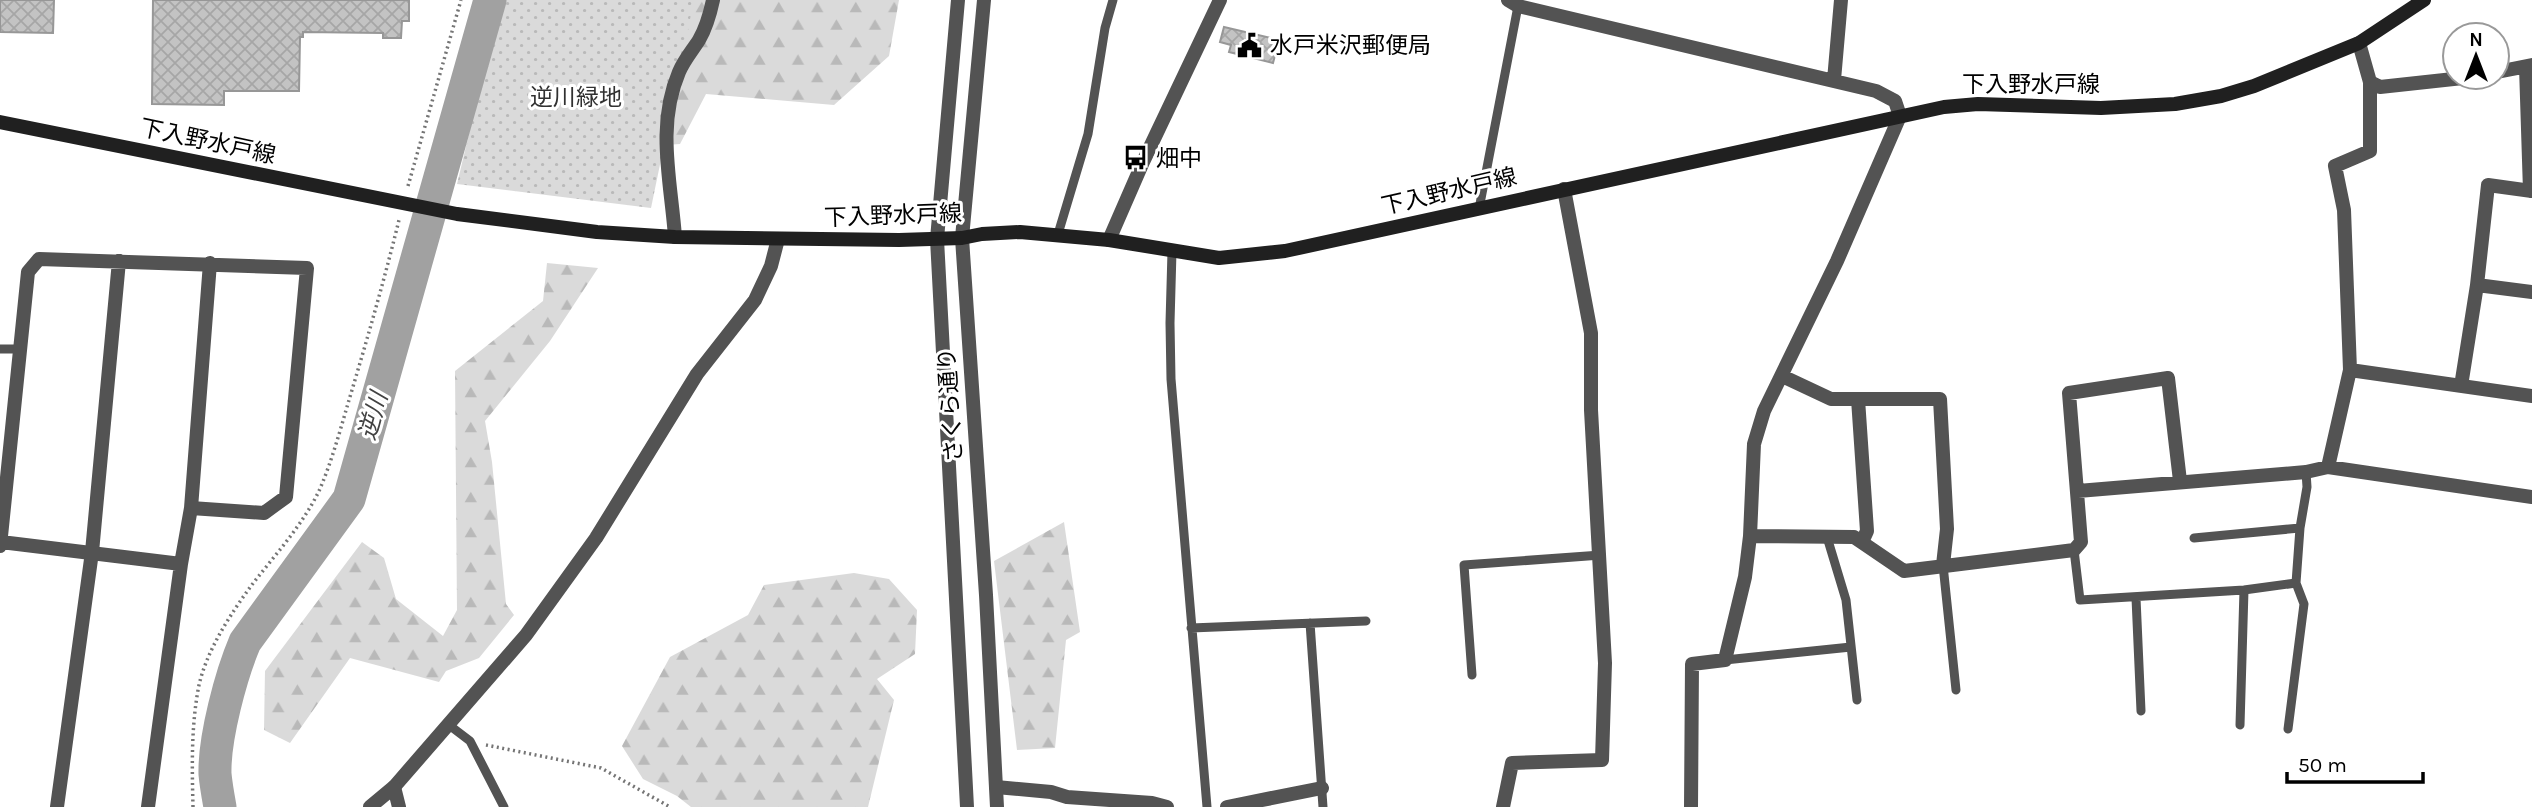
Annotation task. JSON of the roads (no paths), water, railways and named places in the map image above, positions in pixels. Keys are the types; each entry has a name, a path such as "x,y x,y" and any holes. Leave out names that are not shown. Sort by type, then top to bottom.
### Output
{"main road":[{"name":"下入野水戸線","path":"0,122 407,205 597,232 778,239 937,239 993,233 1058,234 1219,258 1285,251 1944,107 1978,104 2101,108 2175,104 2221,96 2254,86 2359,43 2424,0"}],"street":[{"path":"674,237 666,165 667,118 678,74 699,40 713,0"},
{"name":"さくら通り","path":"958,0 937,239 967,807"},
{"name":"さくら通り","path":"984,0 962,238 997,807"},
{"path":"1109,240 1220,0"},
{"path":"1835,80 1841,0"},
{"path":"1513,3 1876,91 1895,101 1899,116 1838,261 1765,411 1754,444 1750,536 1745,577 1725,660 1692,664 1691,807"},
{"path":"2328,467 2350,370 2344,210 2335,166 2370,150 2370,82 2359,43"},
{"path":"2461,386 2477,285 2488,185 2531,191 2529,66 2511,69"},
{"path":"2370,82 2380,87 2441,80"},
{"path":"1503,807 1512,763 1602,761 1605,663 1591,410 1591,333 1564,189"},
{"path":"370,807 394,787 526,635 596,538 697,374 755,300 771,266 778,239"},
{"path":"181,564 92,552 0,544 6,439 28,272 39,259 307,268 286,497 264,513 191,508"},
{"path":"57,807 92,552 118,261"},
{"path":"148,807 191,508 210,263"},
{"path":"2477,285 2532,292"},
{"path":"2350,370 2532,397"},
{"path":"1783,376 1831,398 1940,399 1947,529 1943,565"},
{"path":"1750,536 1854,537 1904,571 2074,550 2081,542 2069,393 2168,377 2180,481"},
{"path":"1858,399 1867,531 1862,542"},
{"path":"2078,491 2306,472 2328,467 2532,497"},
{"path":"394,787 399,807"},
{"path":"996,787 1051,792 1067,797 1152,803 1167,807"},
{"path":"1227,807 1322,788"}],"lane":[{"path":"1058,234 1088,134 1105,27 1113,0"},
{"path":"1479,209 1513,3"},
{"path":"1172,251 1171,379 1207,807"},
{"path":"0,348 19,349"},
{"path":"2288,729 2304,604 2296,583 2300,528 2307,487 2306,472"},
{"path":"2193,538 2300,528"},
{"path":"1827,537 1846,600 1857,701"},
{"path":"2074,550 2080,600 2244,590 2296,583"},
{"path":"1472,675 1464,565 1601,555"},
{"path":"1943,565 1956,690"},
{"path":"2240,725 2244,590"},
{"path":"2136,598 2141,711"},
{"path":"1191,628 1366,621"},
{"path":"1310,623 1323,807"},
{"path":"1725,660 1851,647"},
{"path":"449,724 470,741 504,807"}],"waterway":[{"name":"逆川","path":"220,807 215,759 220,725 234,671 245,642 349,499 490,0"}],"place":[{"name":"水戸米沢郵便局","path":"1250,45"},
{"name":"畑中","path":"1136,158"}],"park label":[{"name":"逆川緑地","path":"576,97"}]}
